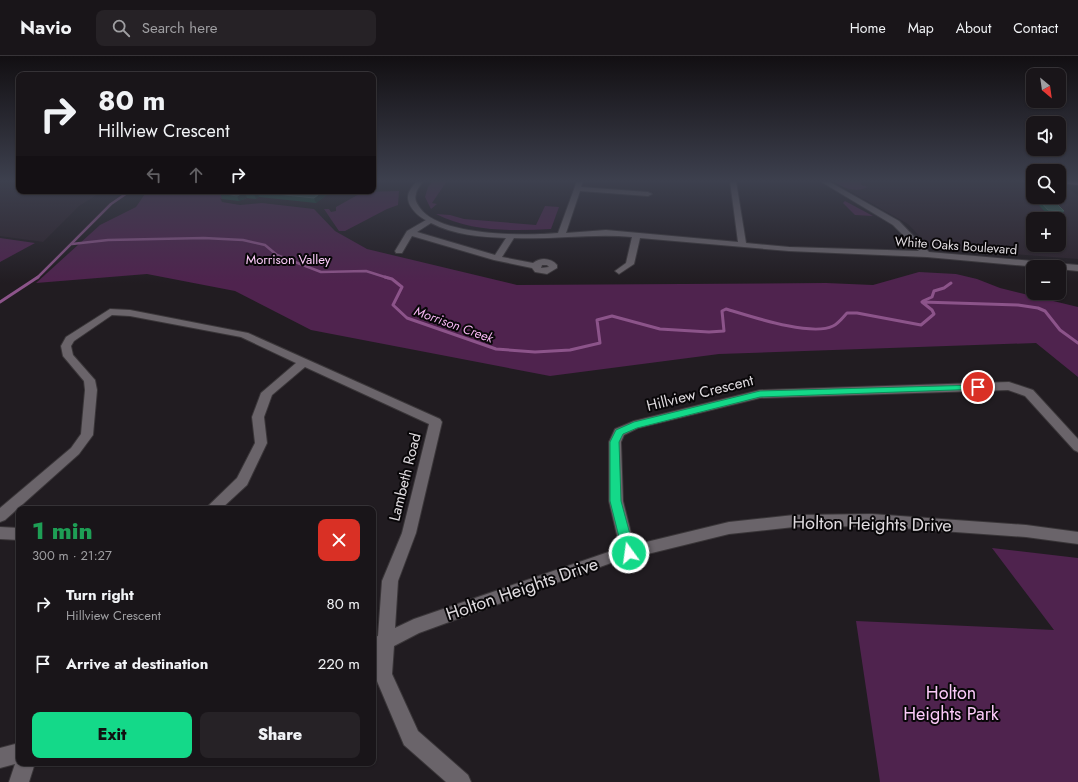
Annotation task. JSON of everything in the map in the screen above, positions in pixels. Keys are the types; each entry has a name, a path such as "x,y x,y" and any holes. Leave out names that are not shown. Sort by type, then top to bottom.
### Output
{"street":[{"name":"White Oaks Boulevard","path":"422,215 430,221 444,227 468,233 510,237 606,232 789,249 926,254 1078,268"},
{"path":"561,235 568,215"},
{"path":"738,215 742,244"},
{"path":"882,215 896,223 926,254"},
{"path":"399,251 410,233 430,221"},
{"path":"410,233 497,258 535,266"},
{"path":"619,271 630,264 637,234"},
{"path":"497,258 510,237"},
{"name":"Lambeth Road","path":"0,516 75,451 87,435 91,390 89,380 68,356 66,346 70,339 110,312 130,313 244,335 436,422 409,533 390,581 380,643 383,674 411,738 461,782"},
{"path":"215,506 242,481 261,443 258,418 267,393 304,362"},
{"name":"Hillview Crescent","path":"629,553 616,501 614,442 619,432 634,425 760,394 1009,386 1029,393 1078,447"},
{"name":"Holton Heights Drive","path":"380,643 414,627 611,557 729,528 794,521 872,520 1026,531 1078,538"},
{"path":"0,533 16,534"},
{"path":"0,758 16,754"},
{"path":"19,782 24,766"}],"shaded area":[{"path":"0,215 70,215 43,242 0,236"},
{"path":"892,215 1026,215 1026,252 1066,252 1066,215 1078,215 1078,259 931,248 908,224"}],"green space":[{"name":"Morrison Valley","path":"120,215 320,215 335,231 367,249 517,285 826,283 873,285 919,272 956,274 1026,294 1026,300 1049,300 1078,307 1078,377 1036,343 719,354 550,376 311,330 235,291 147,274 36,283 100,225"},
{"path":"328,215 376,215 345,231 339,231"},
{"path":"438,215 450,215 464,219 536,225 541,215 556,215 551,229 507,230 463,224"},
{"path":"0,238 35,243 0,262"},
{"name":"Holton Heights Park","path":"992,548 1078,558 1078,782 880,782 856,621 1054,630"}],"waterway":[{"path":"38,277 100,215"},
{"name":"Morrison Creek","path":"72,244 108,240 204,238 243,240 265,245 277,255 321,272 366,271 388,278"},
{"path":"0,302 38,277"},
{"name":"Morrison Creek","path":"385,277 392,279 402,287 393,305 407,318 496,349 535,352 570,350 600,343 597,320 612,316 660,329 709,332 724,331 722,311 726,309 780,324 810,329 823,329 833,326 847,313 857,313 921,325 934,314 932,310 922,302 1018,305 1038,308 1045,311 1060,330 1078,343"},
{"path":"923,301 932,297 934,291 944,288 951,283"}],"route":[{"path":"629,553 616,501 614,442 619,432 634,425 760,394 978,387"}]}
